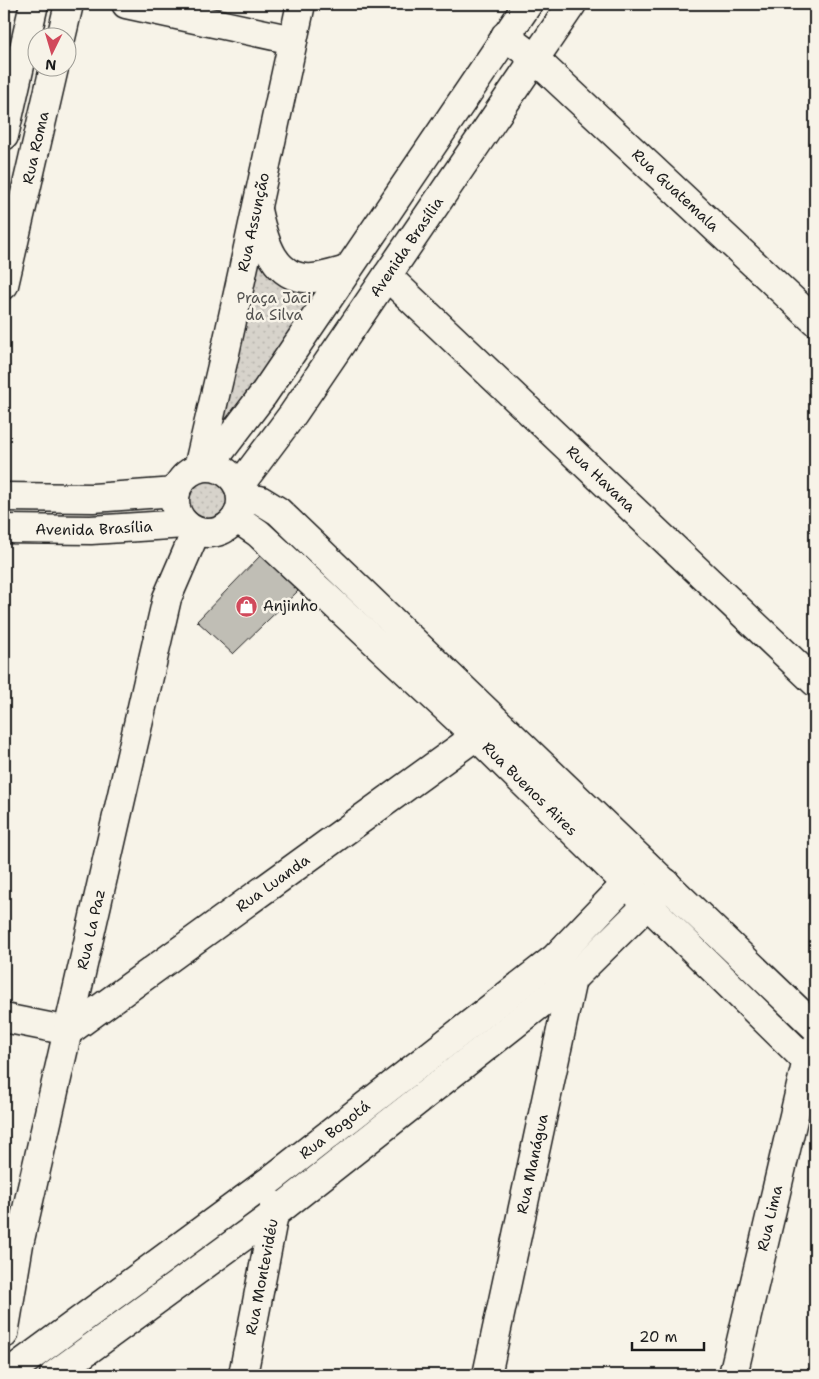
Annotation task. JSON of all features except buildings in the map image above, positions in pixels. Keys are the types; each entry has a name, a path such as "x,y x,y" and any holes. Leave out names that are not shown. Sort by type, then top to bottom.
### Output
{"street":[{"path":"4,136 34,4"},
{"path":"63,28 69,4"},
{"path":"126,4 293,40"},
{"name":"Rua Assunção","path":"203,467 301,4"},
{"path":"203,467 226,472 239,500 228,526 219,532 207,533 191,528 178,515 175,504 176,492 180,482 188,473 203,467 263,395 528,4"},
{"name":"Avenida Brasília","path":"239,500 293,414 572,4"},
{"name":"Rua Guatemala","path":"505,36 535,59 815,322"},
{"name":"Rua Roma","path":"4,285 52,78"},
{"path":"257,210 271,254 278,266 287,273 298,277 314,278 347,270"},
{"name":"Rua Havana","path":"387,276 815,682"},
{"name":"Avenida Brasília","path":"4,497 94,498 176,492"},
{"name":"Rua Buenos Aires","path":"239,500 258,533 486,727 636,873 648,904 812,1058"},
{"name":"Avenida Brasília","path":"4,529 191,528"},
{"name":"Rua La Paz","path":"4,1334 19,1244 167,598 191,528"},
{"name":"Rua Luanda","path":"69,1031 486,727"},
{"name":"Rua Buenos Aires","path":"636,873 666,883 815,1027"},
{"name":"Rua Bogotá","path":"6,1375 273,1178 555,958 636,873"},
{"name":"Rua Bogotá","path":"54,1375 274,1214 572,979 648,904 666,883"},
{"path":"555,958 572,979"},
{"name":"Rua Manágua","path":"487,1375 572,979"},
{"path":"4,1018 69,1031"},
{"name":"Rua Lima","path":"733,1375 812,1058"},
{"name":"Rua Montevidéu","path":"243,1375 274,1214 273,1178"}],"green space":[{"name":"Praça Jaci da Silva","path":"259,248 320,289 218,439"},
{"path":"212,480 219,483 225,489 228,500 227,508 219,517 212,520 204,520 197,517 189,508 188,496 191,489 200,481"}],"place":[{"name":"Anjinho","path":"247,606"}]}
